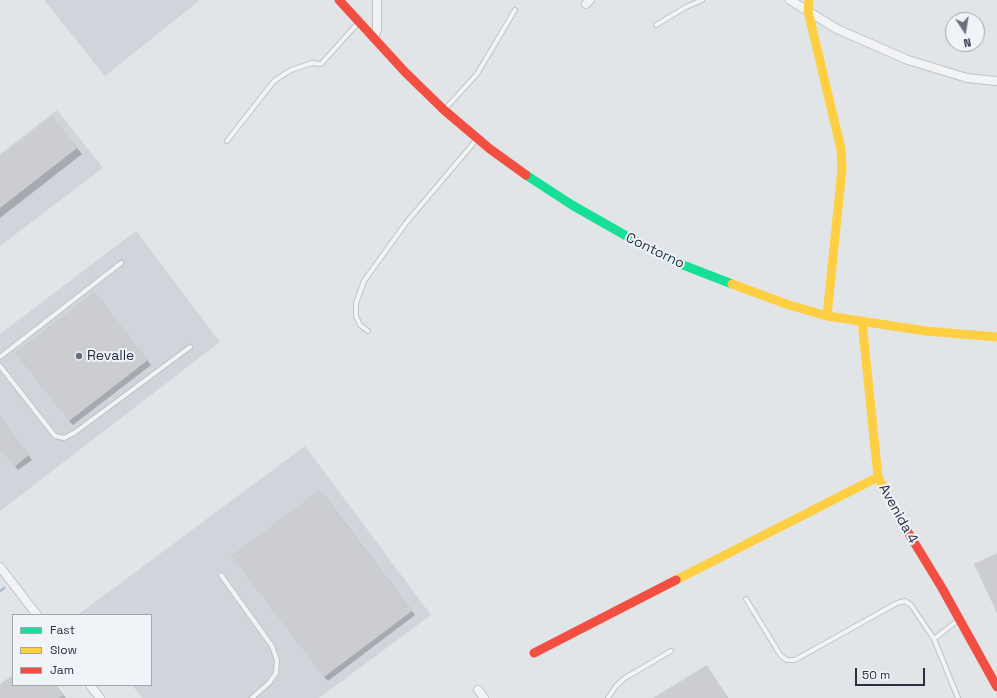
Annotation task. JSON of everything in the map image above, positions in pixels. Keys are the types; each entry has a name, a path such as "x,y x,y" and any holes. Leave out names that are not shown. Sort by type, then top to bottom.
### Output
{"street":[{"name":"Contorno","path":"339,0 444,110 477,139 543,187 644,246 683,265 723,281 789,305 827,316 926,331 997,337"},
{"path":"374,38 377,29 377,0"},
{"path":"790,0 837,29 908,60 967,78 997,80"},
{"path":"809,0 808,11 840,149 842,169 827,316"},
{"name":"Avenida 4","path":"862,321 878,477 896,512 997,687"},
{"path":"534,653 878,477"},
{"path":"2,573 36,614"},
{"path":"91,686 100,698"},
{"path":"478,690 484,698"}],"lane":[{"path":"656,25 686,7 702,0"},
{"path":"444,110 477,74 515,10"},
{"path":"227,141 274,81 291,70 312,63 321,64 360,21"},
{"path":"368,331 360,325 356,316 356,303 364,281 406,223 477,139"},
{"path":"0,357 121,263"},
{"path":"0,366 55,436 64,438 74,433 190,347"},
{"path":"221,575 272,646 277,660 276,673 269,683 252,698"},
{"path":"746,599 781,656 787,660 795,660 898,603 905,601 911,605 934,639 958,698"},
{"path":"934,639 959,619"},
{"path":"608,698 616,686 625,678 671,651"}],"shaded area":[{"path":"44,0 200,0 105,76"},
{"path":"57,110 103,168 0,246 0,154"},
{"path":"136,231 220,342 0,511 0,334"},
{"path":"305,446 431,615 319,698 142,698 133,686 152,686 152,614 79,614"}],"building":[{"path":"52,116 77,148 0,208 0,156"},
{"path":"94,292 148,360 69,421 15,353"},
{"path":"0,417 29,455 14,467 0,449"},
{"path":"320,490 412,611 324,677 231,556"},
{"path":"997,553 997,613 974,564"},
{"path":"707,665 727,698 653,698"},
{"path":"12,676 12,686 57,686 63,695 58,698 0,698 0,684"}],"waterway":[{"path":"0,591 4,588"}],"traffic: fast":[{"path":"526,175 572,205 644,246 683,265 732,284"}],"traffic: slow":[{"path":"809,0 808,11 841,149 842,169 827,316"},
{"path":"732,284 789,305 827,316 926,331 997,337"},
{"path":"862,321 878,477 903,524"},
{"path":"676,580 878,477"}],"traffic: jam":[{"path":"339,0 405,72 444,110 490,149 526,175"},
{"path":"903,524 942,588 997,687"},
{"path":"534,653 676,580"}],"place":[{"name":"Revalle","path":"79,356"}]}
